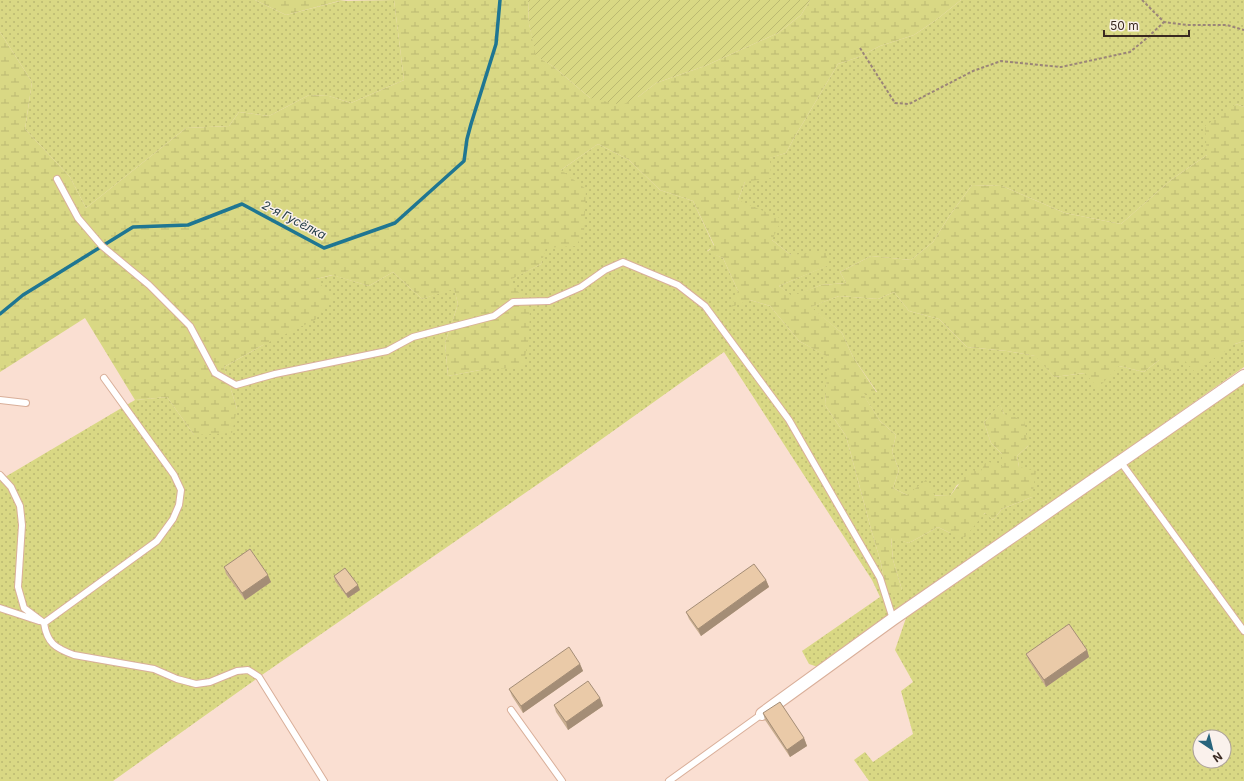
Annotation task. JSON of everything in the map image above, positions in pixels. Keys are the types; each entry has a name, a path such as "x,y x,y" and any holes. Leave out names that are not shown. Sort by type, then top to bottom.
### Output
{"street":[{"path":"762,714 893,619 1244,376"}],"lane":[{"path":"57,179 78,218 102,246 149,285 190,326 215,372 236,385 275,374 387,351 412,337 494,316 513,302 549,301 581,287 605,270 623,262 678,285 705,306 789,420 880,578 893,619"},
{"path":"44,623 157,541 173,519 179,505 181,490 174,475 104,378"},
{"path":"0,400 26,403"},
{"path":"1120,461 1244,631"},
{"path":"0,476 11,487 20,506 22,525 18,587 24,608 44,623 46,635 53,644 61,650 74,655 154,669 177,679 196,684 210,682 237,671 248,670 259,677 324,781"},
{"path":"0,608 44,623"},
{"path":"511,710 562,781"},
{"path":"669,781 762,714"}],"path":[{"path":"1142,0 1164,22 1187,25 1227,25 1244,30"},
{"path":"860,48 895,103 909,104 973,71 1001,61 1061,67 1130,52 1164,22"}],"green space":[{"path":"0,0 255,0 286,15 340,1 394,0 404,80 351,103 329,96 309,95 269,116 239,112 229,126 186,128 86,208 70,177 25,129 32,82 0,32"},
{"path":"255,0 347,0 286,15"},
{"path":"394,0 528,0 529,24 537,56 554,67 590,98 638,97 656,83 705,66 778,33 801,15 810,0 961,0 914,35 880,46 859,57 838,64 786,153 770,158 771,178 745,182 738,200 782,219 772,240 791,255 827,251 827,266 779,286 792,296 821,285 846,283 840,272 871,256 911,260 933,242 950,215 972,185 1002,186 1065,213 1121,224 1172,179 1207,155 1205,126 1236,104 1244,107 1244,341 1235,344 1195,372 1185,361 1166,372 1159,360 1144,372 1119,366 1098,388 1085,373 1054,377 1035,356 1007,351 967,347 939,319 909,311 894,292 878,299 839,296 811,307 842,333 853,357 877,393 863,394 880,421 896,435 892,452 899,470 893,488 907,495 926,480 935,496 950,496 970,469 980,473 986,461 1002,466 1002,454 991,443 984,422 1000,404 1004,414 1024,420 1028,446 1017,456 1019,467 1036,471 1032,497 1002,509 993,520 985,513 965,537 950,533 938,527 909,543 891,538 893,560 902,590 892,594 884,580 881,563 846,436 825,405 828,357 799,341 770,306 750,300 731,307 738,291 723,258 707,252 714,245 693,201 660,190 629,160 598,144 561,170 586,189 584,232 576,246 546,248 541,264 510,280 530,308 529,337 523,367 480,370 448,376 445,343 458,304 454,289 422,299 393,272 369,286 332,275 316,279 333,298 315,320 263,345 224,367 237,409 232,433 194,435 167,397 135,400 85,318 0,372 0,32 32,82 25,129 70,177 86,208 186,128 229,126 239,112 269,116 309,95 329,96 351,103 404,80"},
{"path":"528,0 810,0 801,15 778,33 705,66 656,83 638,97 622,105 590,98 554,67 536,56 529,24"},
{"path":"961,0 1244,0 1244,107 1236,104 1207,155 1172,179 1121,224 1065,213 1002,186 972,185 950,215 933,242 911,260 871,256 840,272 846,283 821,285 792,297 779,286 826,266 791,255 772,240 738,200 745,182 769,158 786,153 838,64 859,57 880,46 914,35"},
{"path":"598,144 629,160 660,190 693,201 714,246 707,251 723,258 738,291 750,300 770,306 799,341 829,357 825,405 846,436 881,563 884,580 902,590 893,560 891,537 909,543 938,527 950,533 986,513 993,520 1002,509 1032,497 1019,467 1017,456 1028,446 1004,414 1000,405 984,422 991,443 1002,454 1002,467 980,473 957,485 950,496 907,495 893,488 899,470 892,452 896,435 880,421 862,393 877,392 853,357 842,333 810,307 839,296 878,299 894,292 909,311 939,319 967,347 1007,351 1036,356 1054,377 1085,373 1119,366 1144,372 1159,360 1185,361 1244,341 1244,367 818,667 809,664 802,651 880,597 872,580 724,352 557,471 259,677 113,781 0,781 0,480 135,400 167,397 194,435 237,409 224,367 263,345 316,279 333,275 369,286 393,272 422,299 454,288 458,304 445,343 448,376 480,370 509,280 541,264 561,170"},
{"path":"1244,382 1244,781 869,781 854,760 865,752 873,762 913,734 901,691 913,682 895,650 906,618"}],"building":[{"path":"250,549 268,575 242,593 224,567"},
{"path":"754,564 766,580 698,629 686,612"},
{"path":"345,568 358,585 346,594 334,576"},
{"path":"1069,624 1087,650 1044,680 1026,654"},
{"path":"569,647 580,664 521,706 509,689"},
{"path":"588,681 600,698 566,722 554,705"},
{"path":"780,702 804,738 787,750 763,713"}],"waterway":[{"name":"2-я Гусёлка","path":"0,314 23,295 133,227 188,225 242,204 324,248 395,223 464,161 471,124 496,44 500,0"}]}
